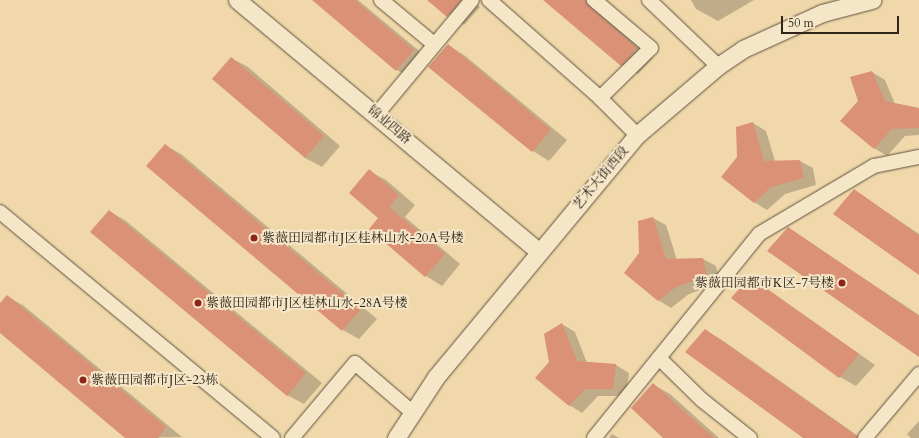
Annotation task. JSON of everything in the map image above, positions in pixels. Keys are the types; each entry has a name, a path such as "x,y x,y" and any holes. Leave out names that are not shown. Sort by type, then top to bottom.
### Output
{"street":[{"name":"锦业四路","path":"237,0 376,114 539,252"},
{"path":"381,0 434,44"},
{"path":"376,114 472,0"},
{"path":"489,0 600,98 637,135"},
{"path":"594,0 651,48 600,98"},
{"path":"649,0 718,66"},
{"name":"艺术大街西段","path":"396,438 436,377 637,135 718,66 743,49 797,23 822,13 872,0"},
{"path":"594,438 759,234 874,166 919,157"},
{"path":"0,212 273,438"},
{"path":"659,358 702,400 750,438"},
{"path":"292,438 355,363 412,412"},
{"path":"865,438 919,374"}],"building":[{"path":"312,0 355,0 414,50 396,71"},
{"path":"427,0 461,0 447,17"},
{"path":"543,0 584,0 637,48 621,66"},
{"path":"448,44 551,130 532,152 428,67"},
{"path":"231,57 324,136 305,158 212,79"},
{"path":"872,71 885,101 919,108 919,128 892,129 874,149 840,121 858,101 850,77"},
{"path":"753,122 764,161 800,160 804,178 771,187 754,203 721,177 737,157 736,127"},
{"name":"紫薇田园都市J区桂林山水-20A号楼","path":"165,144 361,309 342,331 146,166"},
{"path":"369,169 399,195 389,207 445,254 425,277 369,229 378,218 349,193"},
{"path":"854,189 919,235 919,275 833,214"},
{"name":"紫薇田园都市J区桂林山水-28A号楼","path":"109,210 306,373 287,396 90,232"},
{"path":"653,217 666,259 703,258 707,276 676,287 658,301 624,273 639,253 638,221"},
{"name":"紫薇田园都市K区-7号楼","path":"788,227 919,316 919,357 767,251"},
{"path":"750,277 859,354 839,378 731,298"},
{"name":"紫薇田园都市J区-23栋","path":"7,295 166,427 158,438 125,438 0,333 0,303"},
{"path":"562,323 577,361 616,364 613,389 585,389 569,406 535,378 549,362 544,334"},
{"path":"705,329 857,436 857,438 803,438 685,352"},
{"path":"653,383 714,438 663,438 631,408"}],"place":[{"name":"紫薇田园都市J区桂林山水-20A号楼","path":"254,238"},
{"name":"紫薇田园都市K区-7号楼","path":"842,283"},
{"name":"紫薇田园都市J区桂林山水-28A号楼","path":"198,303"},
{"name":"紫薇田园都市J区-23栋","path":"83,380"}]}
